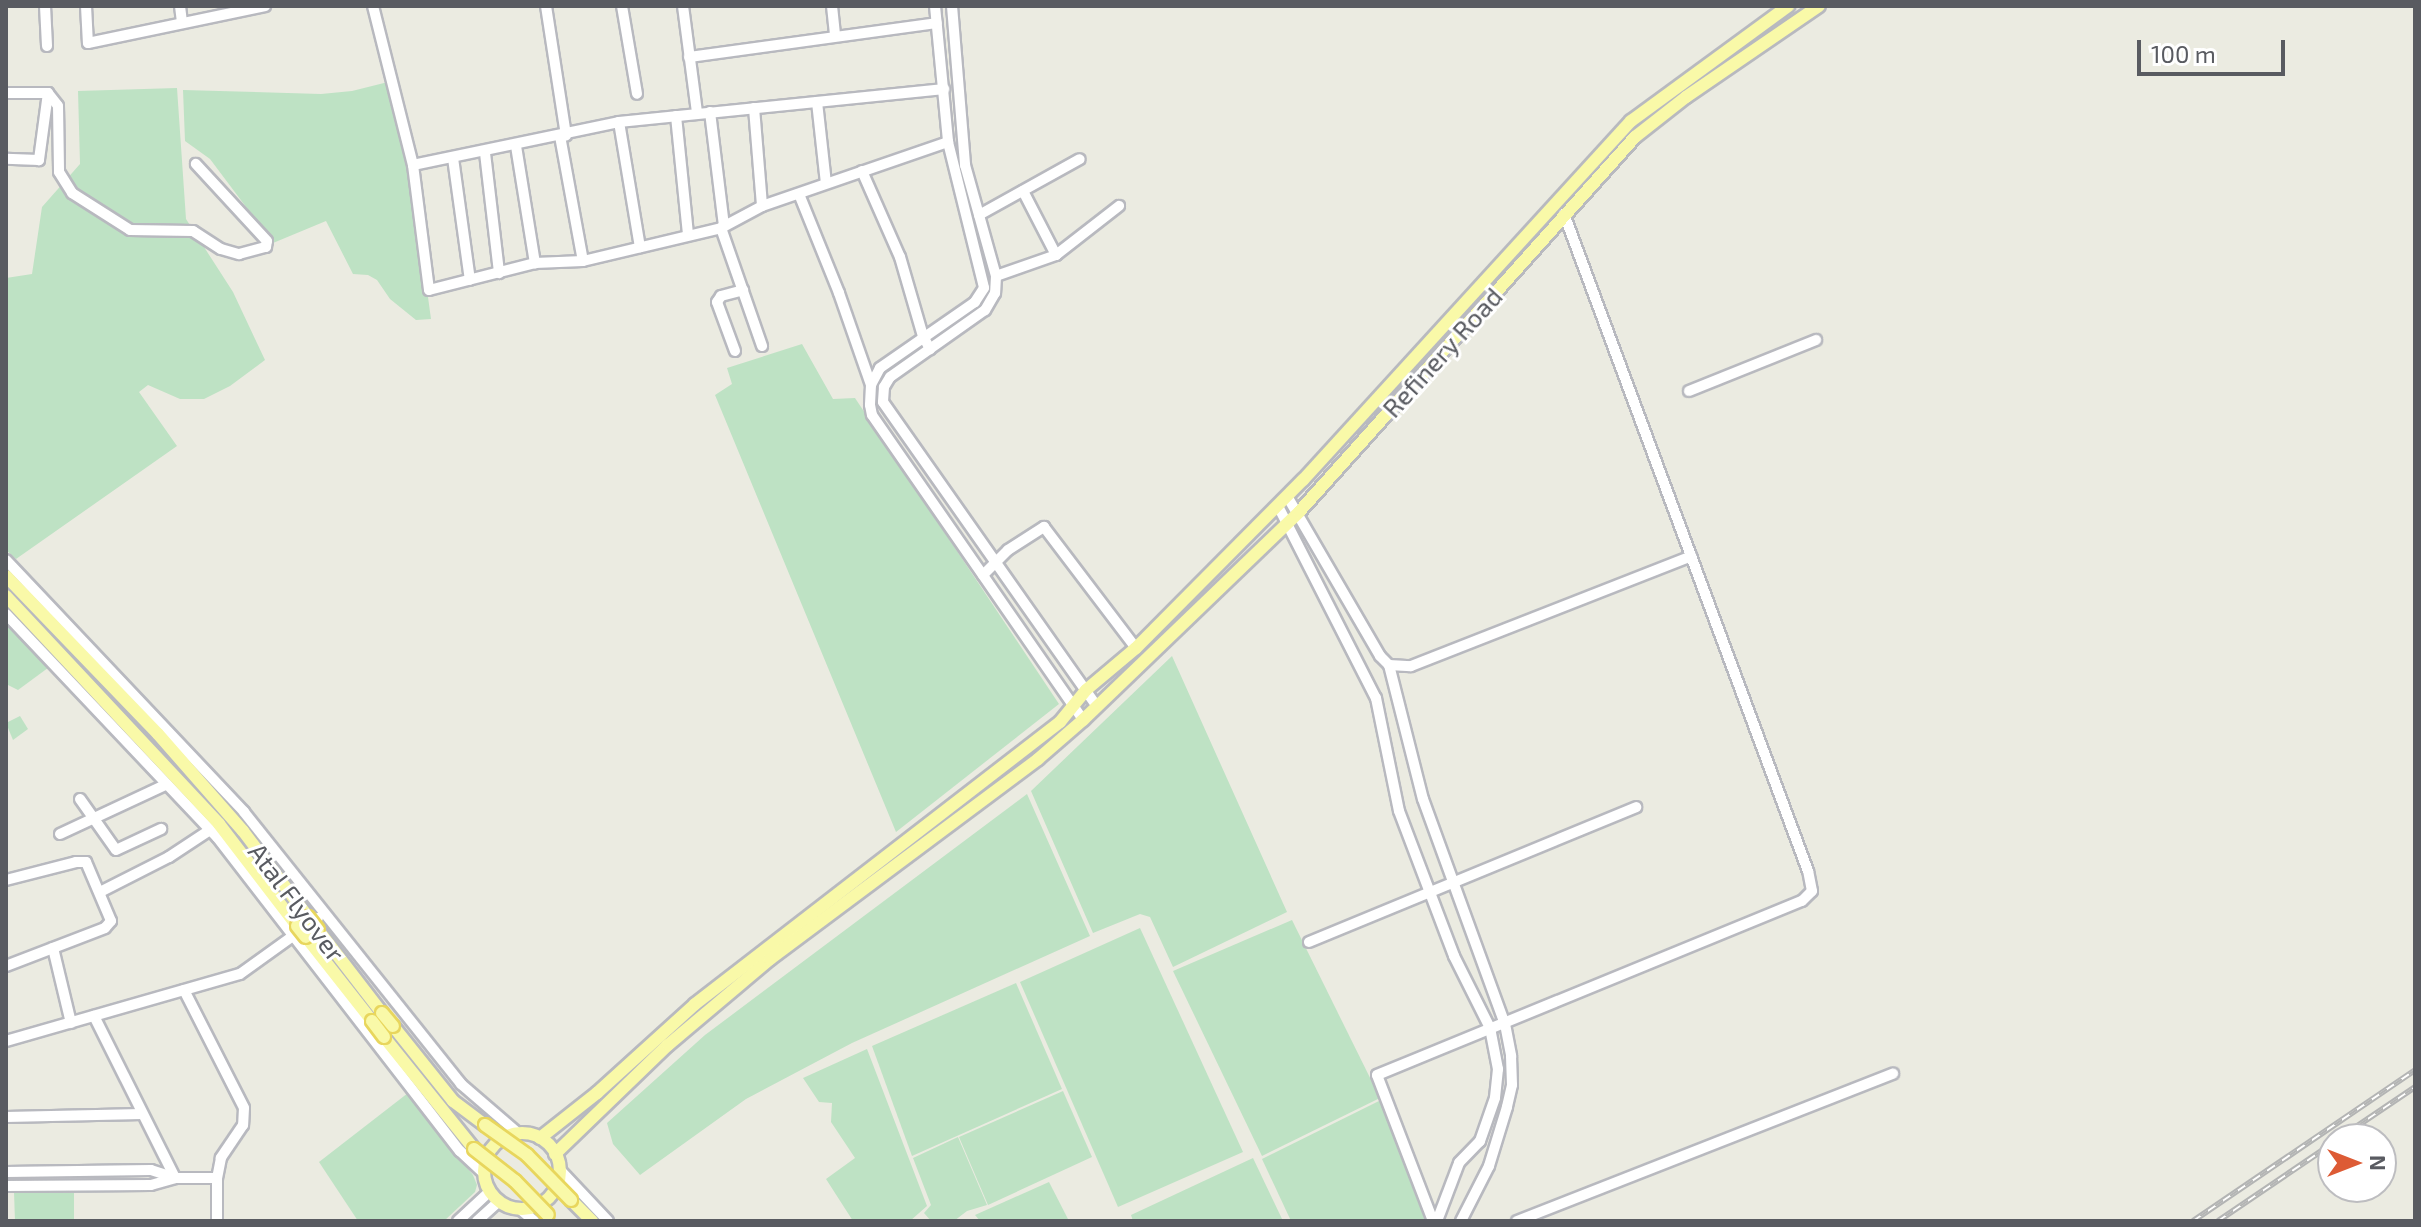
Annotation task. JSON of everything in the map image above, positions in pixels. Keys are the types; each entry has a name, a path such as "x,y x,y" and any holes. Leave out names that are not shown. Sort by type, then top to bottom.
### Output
{"main road":[{"name":"Refinery Road","path":"804,926 1033,746 1086,690 1136,648 1283,501 1631,121 1788,6"},
{"name":"Refinery Road","path":"804,926 1038,759 1083,720 1299,512 1624,148 1659,117 1819,6"},
{"path":"1545,213 1555,225"},
{"name":"Atal Flyover","path":"6,576 158,734 243,831 453,1101 527,1155 592,1221"},
{"name":"Atal Flyover","path":"6,596 219,824 474,1149 515,1181 554,1221"},
{"path":"540,1138 804,926"},
{"path":"555,1154 664,1040"},
{"path":"518,1133 540,1138 555,1154 560,1170 558,1183 544,1203 521,1210 493,1197 484,1173 487,1154 494,1144 518,1133"}],"street":[{"path":"45,6 47,46"},
{"path":"86,6 88,43 265,6"},
{"path":"180,6 182,23"},
{"path":"373,6 413,165 429,290 535,263 583,261 723,227 762,206 948,142"},
{"path":"546,6 583,261"},
{"path":"622,6 637,94"},
{"path":"683,6 697,113"},
{"path":"832,6 835,34"},
{"path":"871,385 880,368 975,302 984,288 948,142 935,6"},
{"path":"952,6 963,150 996,276 995,293 989,306 890,377 884,387 883,402 1097,706"},
{"path":"689,57 835,34 937,23"},
{"path":"413,165 485,153 619,122 944,89"},
{"path":"6,93 48,93"},
{"path":"6,159 39,160 48,93"},
{"path":"48,93 58,106 59,172 72,193 130,230 193,231 221,249 239,254 266,247 267,241 196,164"},
{"path":"817,102 826,183"},
{"path":"754,108 762,206"},
{"path":"710,112 723,227 762,346"},
{"path":"676,116 688,235"},
{"path":"619,122 640,247"},
{"path":"516,146 535,263"},
{"path":"485,153 499,273"},
{"path":"453,158 470,280"},
{"path":"979,215 1080,159"},
{"path":"862,171 900,257 923,336 930,349"},
{"path":"1023,191 1056,255"},
{"path":"799,194 839,293 871,385 872,415 1083,720"},
{"path":"996,276 1056,255 1119,206"},
{"path":"1435,1221 1377,1075 1802,901 1812,891 1564,214"},
{"path":"735,351 717,302 721,296 743,290"},
{"path":"1689,391 1816,340"},
{"path":"1283,501 1299,512 1380,656 1389,665 1423,799 1505,1024 1512,1085 1489,1166 1461,1221"},
{"path":"1283,501 1287,523 1376,698 1399,811 1454,956 1490,1028 1498,1069 1495,1098 1480,1141 1459,1163 1435,1221"},
{"path":"983,575 994,563 1044,527 1136,648"},
{"path":"1389,665 1411,666 1691,556"},
{"path":"6,560 234,801 396,1007 461,1084 518,1133"},
{"path":"6,614 210,830 460,1151 484,1173"},
{"path":"60,834 167,784"},
{"path":"80,799 116,850 161,829"},
{"path":"1309,942 1636,807"},
{"path":"100,892 169,857 210,830"},
{"path":"6,880 83,862 89,866 110,916 109,926 6,966"},
{"path":"6,1041 240,974 294,938 323,914"},
{"path":"53,948 71,1023"},
{"path":"184,990 244,1108 243,1125 221,1158 217,1178 217,1221"},
{"path":"371,1038 396,1007"},
{"path":"94,1016 175,1178"},
{"path":"1517,1221 1893,1074"},
{"path":"6,1117 142,1114"},
{"path":"6,1172 151,1170 175,1178"},
{"path":"560,1170 608,1221"},
{"path":"6,1186 151,1185 175,1178 217,1178"},
{"path":"458,1221 493,1197"},
{"path":"477,1221 493,1197"},
{"path":"521,1210 534,1221"}],"green space":[{"path":"388,82 410,166 431,319 416,320 390,299 377,280 368,275 353,274 326,221 273,243 210,159 185,141 183,90 321,94 352,91"},
{"path":"177,88 186,219 233,292 265,360 230,386 204,399 180,399 148,385 139,392 177,446 16,559 6,550 6,278 32,274 42,207 80,164 78,91"},
{"path":"802,344 833,399 855,398 1059,704 896,832 715,395 732,384 727,368"},
{"path":"6,618 52,665 18,690 6,684"},
{"path":"1172,656 1287,912 1173,967 1150,917 1140,914 1093,933 1031,791"},
{"path":"20,716 28,729 13,740 6,723"},
{"path":"1027,794 1090,936 852,1043 746,1099 640,1175 613,1144 607,1123 705,1035"},
{"path":"1292,920 1380,1098 1262,1156 1173,971"},
{"path":"1140,928 1243,1152 1118,1207 1020,982"},
{"path":"1016,983 1062,1089 912,1156 872,1046"},
{"path":"867,1049 927,1206 910,1221 853,1221 826,1179 855,1158 831,1122 832,1103 819,1102 803,1078"},
{"path":"1063,1091 1092,1157 988,1205 959,1137"},
{"path":"408,1093 473,1175 477,1185 475,1192 444,1221 358,1221 319,1162"},
{"path":"1381,1100 1426,1221 1291,1221 1262,1159"},
{"path":"958,1137 987,1205 967,1211 954,1221 931,1221 924,1213 931,1205 913,1158"},
{"path":"1253,1158 1283,1221 1133,1221 1131,1215"},
{"path":"1049,1182 1069,1221 980,1221 975,1215"},
{"path":"14,1192 74,1193 74,1221 15,1221"}],"railway":[{"path":"2193,1221 2415,1070"},
{"path":"2362,1123 2415,1087"},
{"path":"2218,1221 2317,1154"}]}
